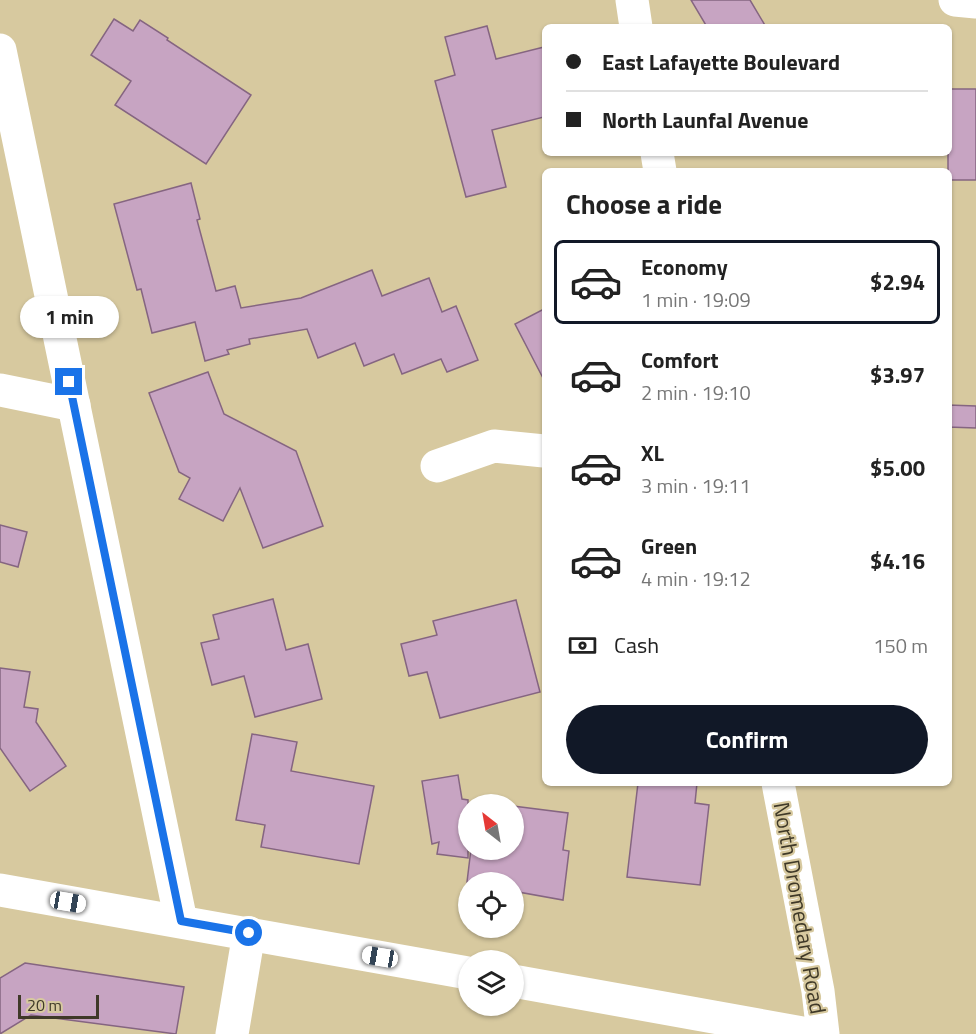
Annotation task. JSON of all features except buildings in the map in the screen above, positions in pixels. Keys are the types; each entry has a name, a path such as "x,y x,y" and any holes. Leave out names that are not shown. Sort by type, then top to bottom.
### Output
{"street":[{"path":"632,0 636,24"},
{"path":"955,0 976,2"},
{"path":"0,50 181,921"},
{"path":"0,390 74,405"},
{"path":"437,466 494,446 542,451"},
{"name":"North Dromedary Road","path":"779,786 818,991 823,1034"},
{"path":"0,890 458,971"},
{"path":"232,1034 249,933"},
{"path":"524,983 808,1034"}],"route":[{"path":"69,382 181,921 249,933"}]}
